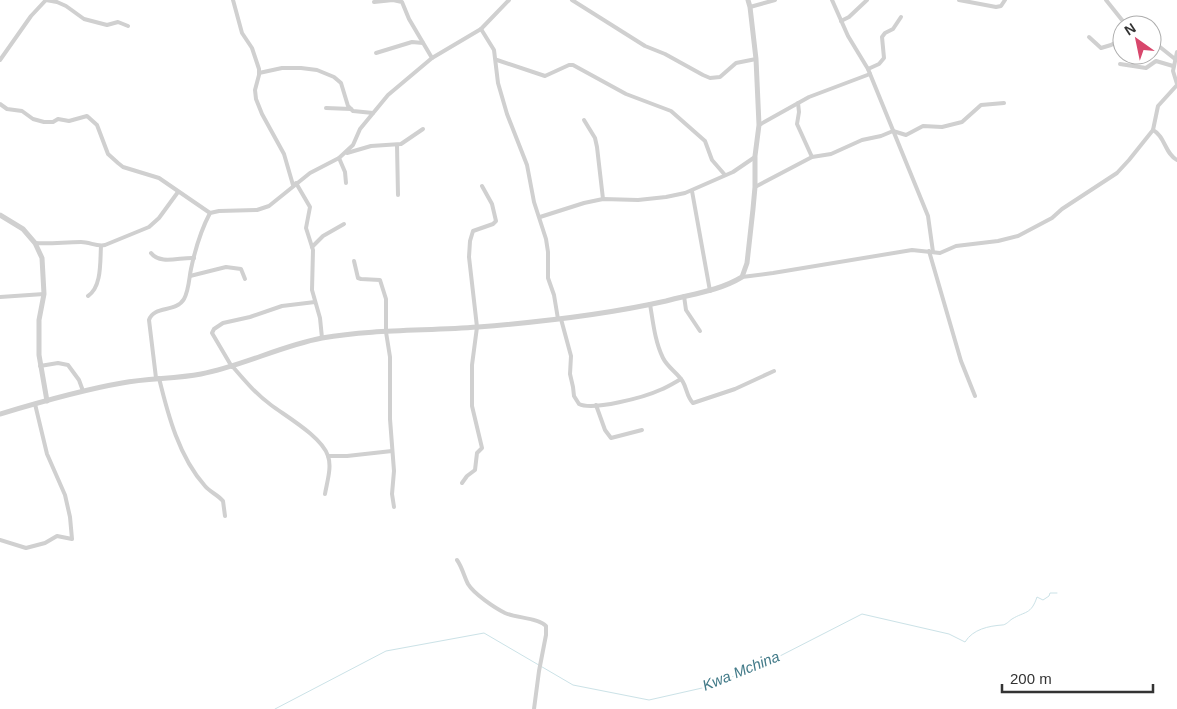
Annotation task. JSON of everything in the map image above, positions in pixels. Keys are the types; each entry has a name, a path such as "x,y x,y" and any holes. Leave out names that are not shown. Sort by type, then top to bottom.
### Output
{"street":[{"path":"0,60 31,16 46,0 66,6 84,19 107,25 118,22 128,26"},
{"path":"233,0 242,33 252,48 259,73 255,94 262,114 284,154 295,184 310,207 306,228 312,247 312,284 320,318 322,338"},
{"path":"374,2 393,0 402,2 408,0"},
{"path":"0,104 7,109 22,110 34,119 48,122 58,119 69,121 87,116 97,125 105,149 123,167 159,178 210,213 262,209 274,203 310,173 345,154 353,145 360,129 388,95 432,58 481,29 509,0"},
{"path":"572,0 645,46 665,54 710,78 720,76 736,63 756,59"},
{"path":"742,277 746,263 755,187 755,156 759,125 756,59 748,0"},
{"path":"750,7 775,0"},
{"path":"832,0 841,21 869,71 928,216 931,251 961,361 975,396"},
{"path":"841,21 849,17 867,0"},
{"path":"959,0 996,7 1001,6 1005,0"},
{"path":"1106,0 1118,15"},
{"path":"402,2 432,58"},
{"path":"759,125 809,97 869,71 879,64 884,58 882,37 893,29 901,17"},
{"path":"481,29 493,45 497,60 498,83 507,114 527,165 534,202 540,217 547,246 548,278 571,356 570,374 574,400 582,406 617,403 660,391 681,379"},
{"path":"1089,36 1101,48 1112,44"},
{"path":"376,53 412,42 423,43"},
{"path":"1162,49 1175,59"},
{"path":"0,414 83,391 157,378 200,374 233,367 298,344 322,338 586,317 710,291 742,277 773,274 912,250 940,253 956,246 998,241 1018,236 1038,226 1117,173 1129,160 1153,130 1158,106 1177,85 1173,66 1177,52"},
{"path":"497,60 545,76 569,64 573,64 626,94 671,111 705,141 712,160 725,175"},
{"path":"1162,63 1173,66"},
{"path":"1126,65 1146,68 1150,65"},
{"path":"259,73 282,68 317,70 334,77 341,83 351,109"},
{"path":"798,103 797,124 812,157"},
{"path":"755,187 812,157 831,154 862,140 893,131 906,134 923,126 942,127 962,122 981,105 1004,103"},
{"path":"326,108 351,109 356,112 373,113"},
{"path":"584,120 595,138 603,199"},
{"path":"345,154 371,146 397,145 408,141 423,129"},
{"path":"1153,130 1160,135 1171,156 1177,160"},
{"path":"397,145 398,195"},
{"path":"540,217 603,199 638,200 666,197 692,191 733,172 755,156"},
{"path":"339,158 345,172 346,183"},
{"path":"462,483 475,470 477,453 482,448 472,406 472,365 477,327 470,277 470,242 472,231 493,224 496,221 492,204 482,186"},
{"path":"692,191 710,291"},
{"path":"35,243 80,242 101,246 149,227 159,218 178,192"},
{"path":"210,213 194,258 187,292 182,302 176,306 155,312 149,320 157,378 177,439 204,486 223,501 225,516"},
{"path":"0,215 23,230 35,243 42,258 44,294 39,329 40,366 47,401"},
{"path":"312,247 323,236 344,224"},
{"path":"88,296 92,294 100,271 101,246"},
{"path":"151,253 154,257 162,260 194,258"},
{"path":"354,261 356,272 360,279 382,282 386,299 386,332 390,357 390,419 394,471 392,494 394,507"},
{"path":"190,276 233,267 241,269 245,278"},
{"path":"0,296 44,294"},
{"path":"684,296 686,310 700,332"},
{"path":"315,302 282,306 223,323 214,328 212,334 233,367 252,388 270,405 311,434 323,447 328,456 329,468 324,494"},
{"path":"650,304 658,346 663,358 681,379 685,385 688,398 693,403 695,404 736,389 774,371"},
{"path":"40,366 58,363 68,365 83,391"},
{"path":"0,540 26,548 45,543 57,536 72,539 65,495 47,454 35,404"},
{"path":"596,405 605,430 611,438 642,430"},
{"path":"328,456 392,451"},
{"path":"457,560 469,585 486,600 506,614 542,622 546,626 534,709"}],"waterway":[{"name":"Kwa Mchina","path":"275,709 386,651 484,633 573,685 649,700 711,686 778,657 862,614 949,634 965,642 977,631 1005,624 1027,612 1035,603 1037,597 1043,600 1050,593 1057,593"}]}
